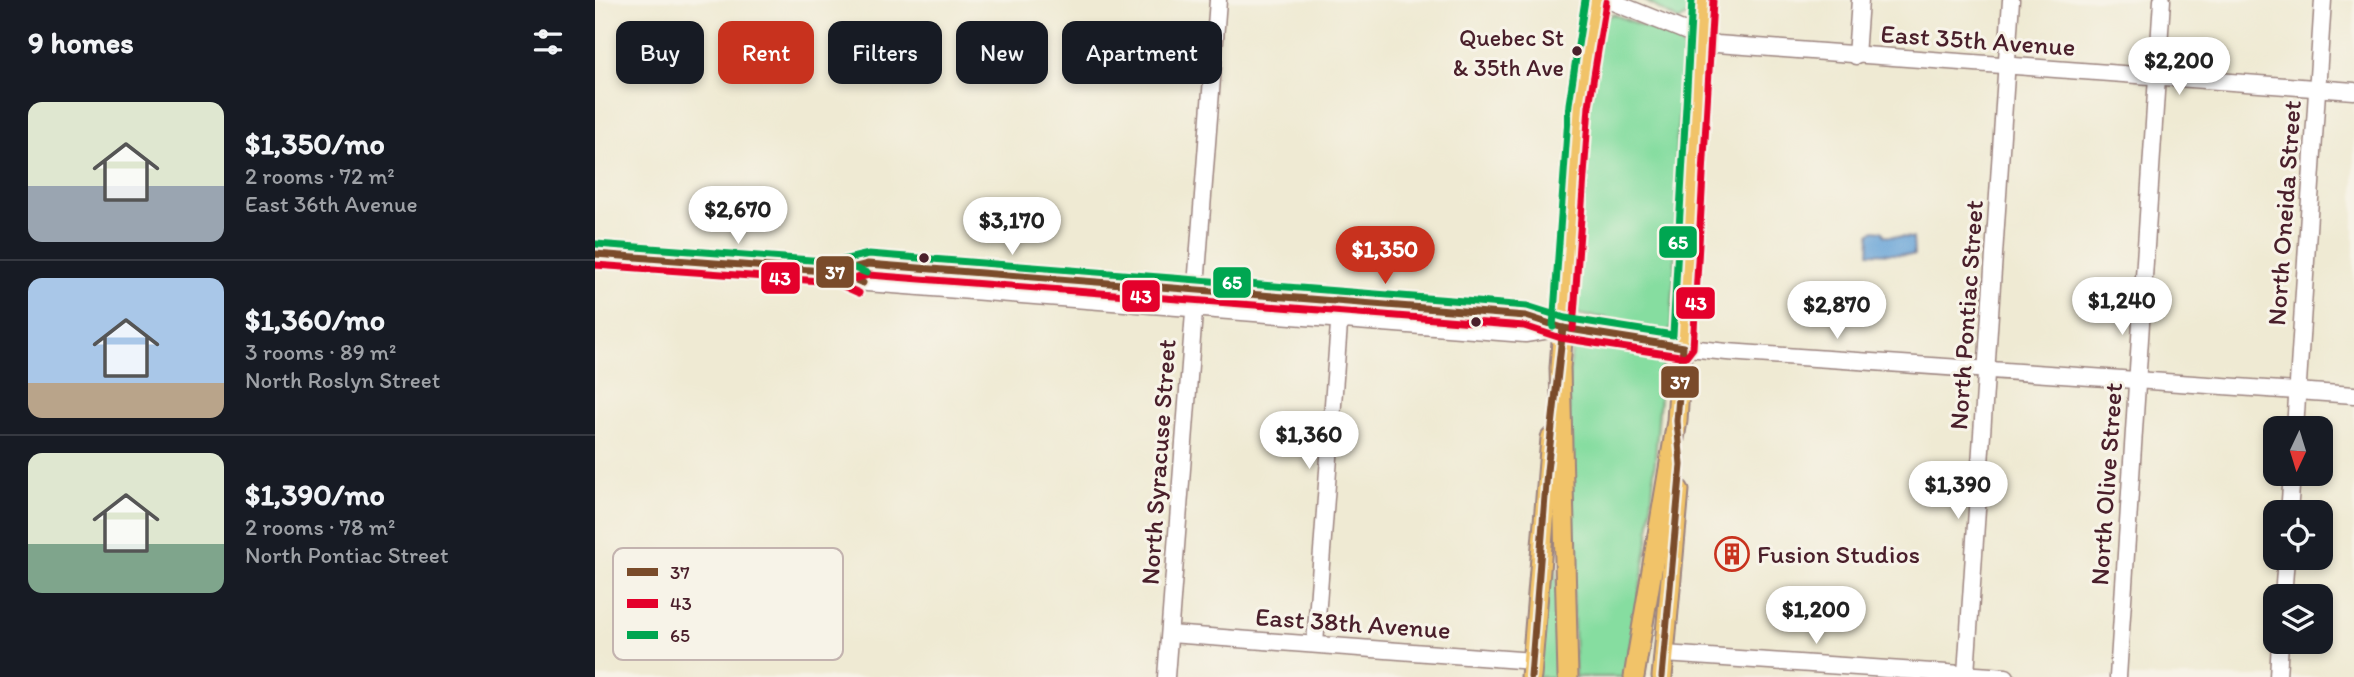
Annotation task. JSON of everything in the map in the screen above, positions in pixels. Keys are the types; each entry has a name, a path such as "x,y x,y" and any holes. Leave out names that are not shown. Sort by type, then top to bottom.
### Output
{"main road":[{"path":"1532,669 1547,471 1560,368 1579,105 1596,0"},
{"path":"1634,677 1665,509 1677,421 1703,0"},
{"path":"1560,368 1568,677"},
{"path":"1662,677 1681,465 1677,421"}],"street":[{"name":"North Syracuse Street","path":"1166,677 1218,0"},
{"name":"East 35th Avenue","path":"1608,0 1700,39 1742,47 2354,90"},
{"path":"1856,56 1860,0"},
{"name":"North Pontiac Street","path":"1966,674 2011,0"},
{"name":"North Olive Street","path":"2118,677 2162,0"},
{"name":"North Oneida Street","path":"2296,416 2323,0"},
{"path":"595,254 837,272 867,283 1525,334 1563,328"},
{"path":"837,272 868,264 1341,301 1525,316 1563,328 1683,347 2354,395"},
{"path":"1315,645 1341,301"},
{"name":"East 38th Avenue","path":"1170,634 1315,645 1532,669"},
{"path":"1664,654 1799,670 2006,677"},
{"path":"2278,677 2279,654"}],"green space":[{"path":"1644,0 1692,0 1690,13 1679,21"},
{"path":"1613,14 1679,41 1684,49 1676,150 1678,213 1671,328 1665,335 1640,332 1606,318 1580,315 1573,307 1586,117 1601,20"},
{"path":"1590,343 1659,355 1663,359 1649,536 1625,677 1575,677 1568,384 1572,348 1578,344"},
{"path":"1554,491 1559,677 1536,677"}],"water":[{"path":"1874,230 1882,231 1885,236 1913,238 1914,255 1869,253 1870,234"}],"transit line":[{"name":"65","path":"1553,327 1569,104 1585,0"},
{"name":"65","path":"834,262 869,254 1527,306 1565,318 1673,335 1692,0"},
{"name":"43","path":"840,282 869,275 1524,326 1561,338 1686,357 1693,348 1713,1"},
{"name":"43","path":"1573,329 1589,106 1606,2"},
{"name":"65","path":"596,244 838,262 867,273"},
{"name":"37","path":"595,254 837,272 863,283"},
{"name":"37","path":"837,272 868,264 1526,316 1563,328 1683,347 1677,421 1681,465 1662,677"},
{"name":"43","path":"595,265 834,282 859,293"},
{"name":"37","path":"1531,677 1547,471 1563,328"}],"place":[{"name":"Quebec St & 35th Ave","path":"1577,51"},
{"name":"Fusion Studios","path":"1732,554"}]}
